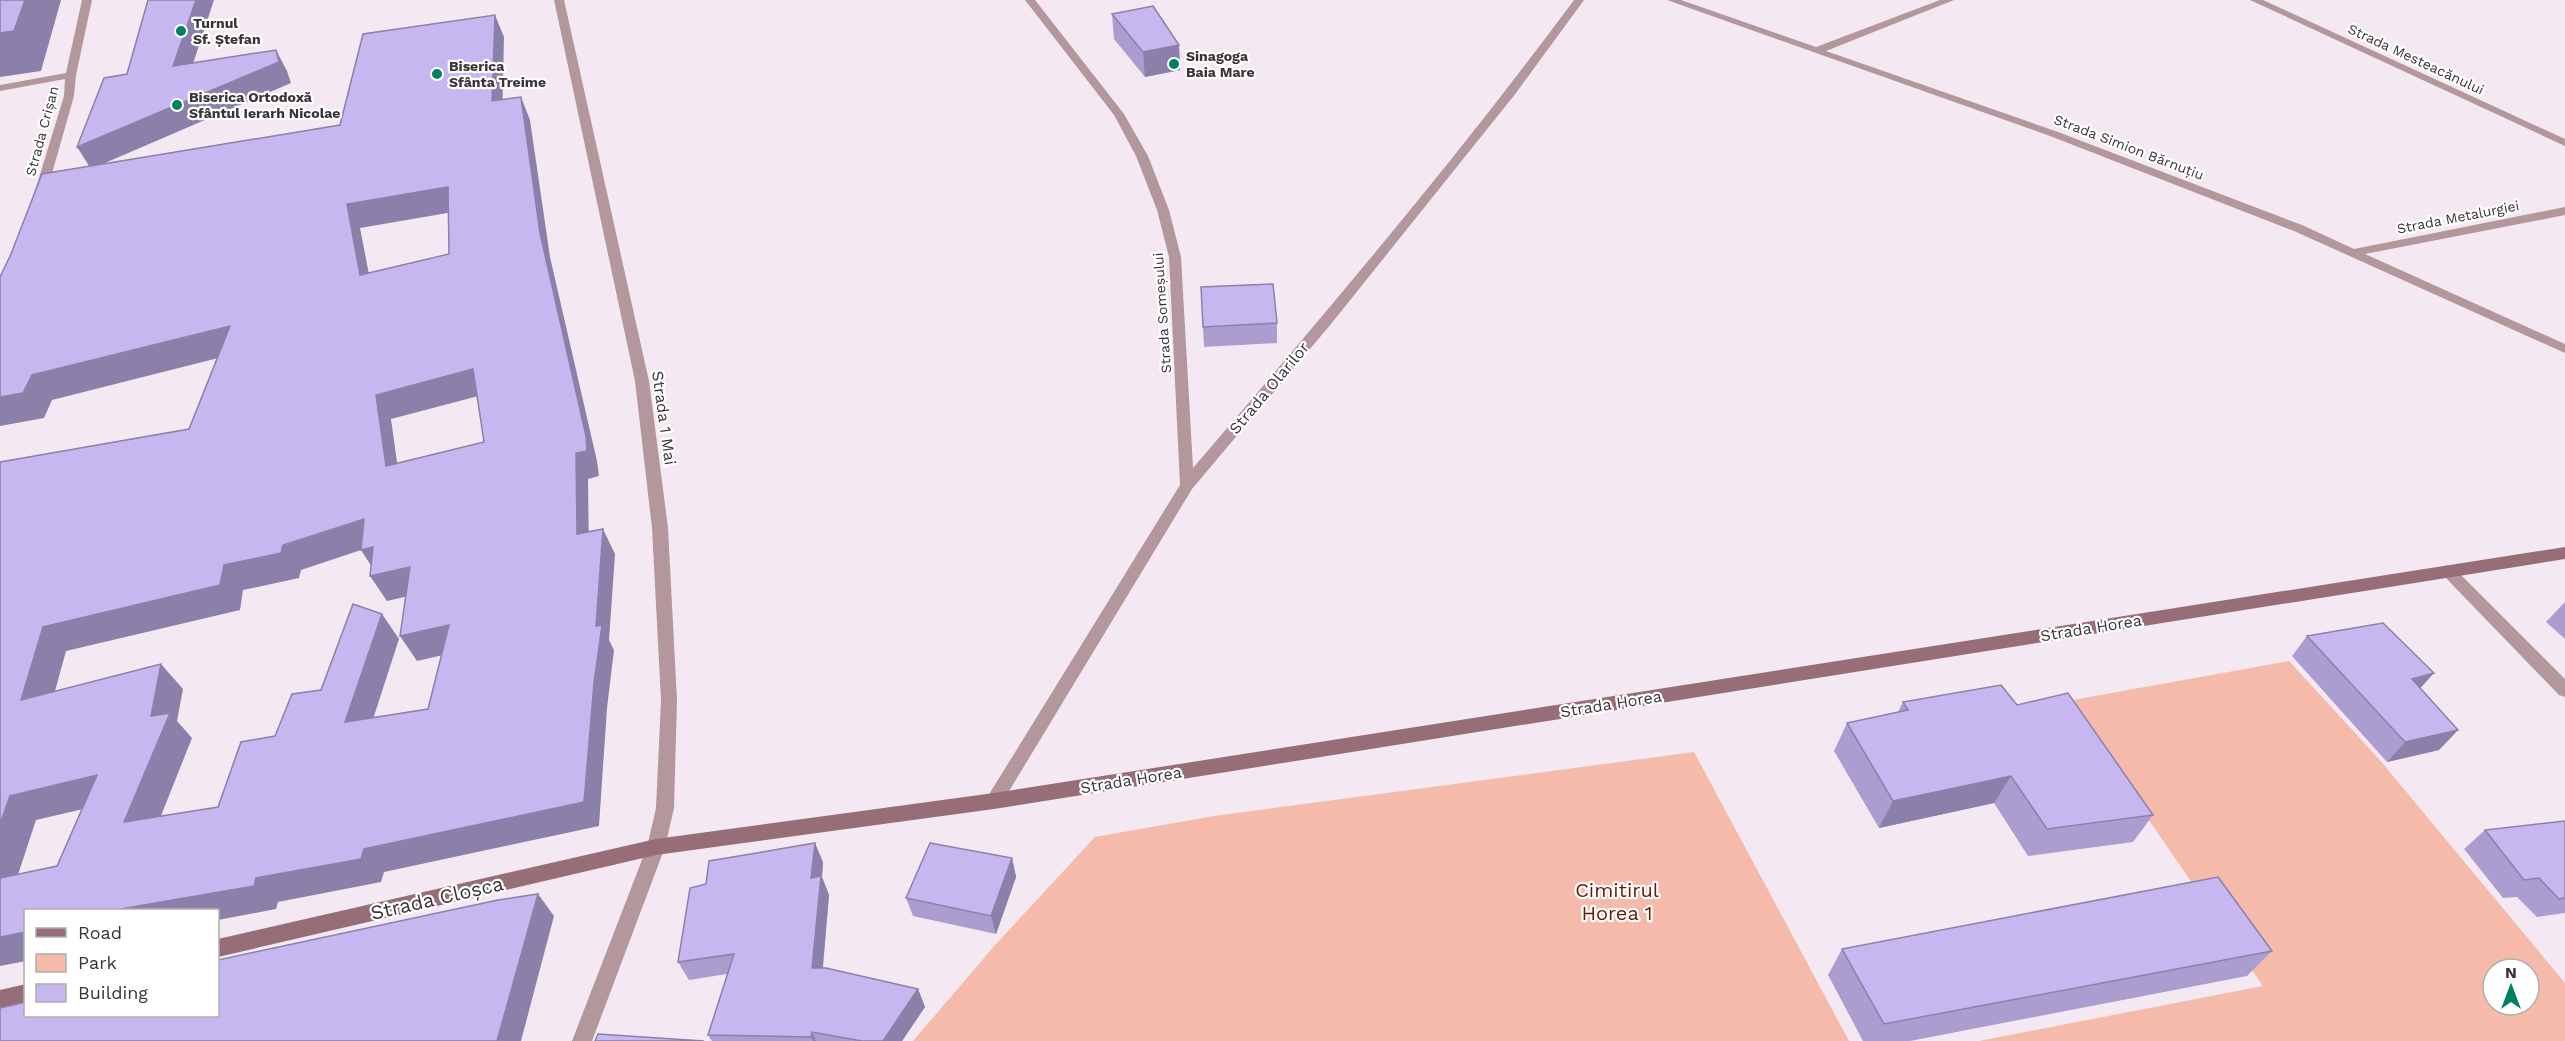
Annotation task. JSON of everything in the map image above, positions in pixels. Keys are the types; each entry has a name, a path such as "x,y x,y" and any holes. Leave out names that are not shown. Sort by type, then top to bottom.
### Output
{"street":[{"name":"Strada Crișan","path":"38,202 69,96 71,75 87,0"},
{"name":"Strada 1 Mai","path":"559,0 642,381 660,528 669,700 664,808 656,847 582,1041"},
{"name":"Strada Someșului","path":"1030,0 1119,114 1142,156 1163,210 1175,257 1187,485"},
{"name":"Strada Olarilor","path":"994,801 1187,485 1341,303 1512,91 1579,0"},
{"name":"Strada Simion Bărnuțiu","path":"1672,0 2054,134 2356,252 2565,349"},
{"path":"1818,50 1949,0"},
{"name":"Strada Mesteacănului","path":"2255,0 2565,143"},
{"path":"0,88 71,75"},
{"name":"Strada Metalurgiei","path":"2356,252 2565,211"},
{"name":"Strada Horea","path":"656,847 994,801 2565,553"},
{"path":"2448,571 2565,690"},
{"name":"Strada Cloșca","path":"219,948 656,847"},
{"path":"0,999 24,993"}],"green space":[{"path":"2289,661 2379,759 2565,983 2565,1041 1979,1041 2263,986 2067,701"},
{"name":"Cimitirul Horea 1","path":"1694,752 1849,1041 913,1041 996,944 1095,837 1214,816"}],"building":[{"path":"0,0 25,0 14,31 0,33"},
{"path":"148,0 196,0 173,66 276,50 279,62 77,147 104,78 127,74"},
{"path":"1153,6 1179,45 1143,52 1112,14"},
{"path":"495,15 492,101 521,97 540,233 586,436 587,451 576,453 577,534 603,529 596,626 602,625 594,683 584,802 364,849 361,859 256,878 254,886 121,909 24,909 24,932 0,937 0,878 57,866 97,775 10,796 0,824 0,462 189,429 230,326 32,375 23,393 0,397 0,277 42,174 340,125 363,34","holes":["448,187 449,254 360,275 347,204","473,369 484,442 386,466 376,395","364,519 361,550 373,547 370,576 410,567 400,636 449,625 428,709 345,722 382,614 353,604 321,690 292,694 275,736 241,742 218,807 124,822 170,713 151,716 161,664 21,700 43,627 220,585 224,565 281,553 283,545"]},
{"path":"1273,284 1277,323 1203,327 1201,287"},
{"path":"2383,623 2434,673 2412,679 2458,730 2405,742 2307,636"},
{"path":"2001,685 2017,705 2068,693 2153,815 2047,829 2011,776 1893,801 1847,723 1908,710 1903,702"},
{"path":"2565,821 2565,898 2559,899 2539,878 2524,880 2485,830"},
{"path":"815,843 811,878 821,876 812,968 826,968 918,989 883,1041 862,1041 812,1032 811,1037 708,1035 734,954 678,962 690,888 706,884 709,861"},
{"path":"930,843 1012,858 991,916 906,898"},
{"path":"2218,877 2272,951 1884,1024 1842,949"},
{"path":"538,894 497,1041 0,1041 0,1008 24,1002 24,1017 219,1017 219,960 498,900"},
{"path":"598,1034 704,1041 595,1041"}],"place":[{"name":"Turnul Sf. Ștefan","path":"181,31"},
{"name":"Sinagoga Baia Mare","path":"1174,64"},
{"name":"Biserica Sfânta Treime","path":"437,74"},
{"name":"Biserica Ortodoxă Sfântul Ierarh Nicolae","path":"177,105"}]}
